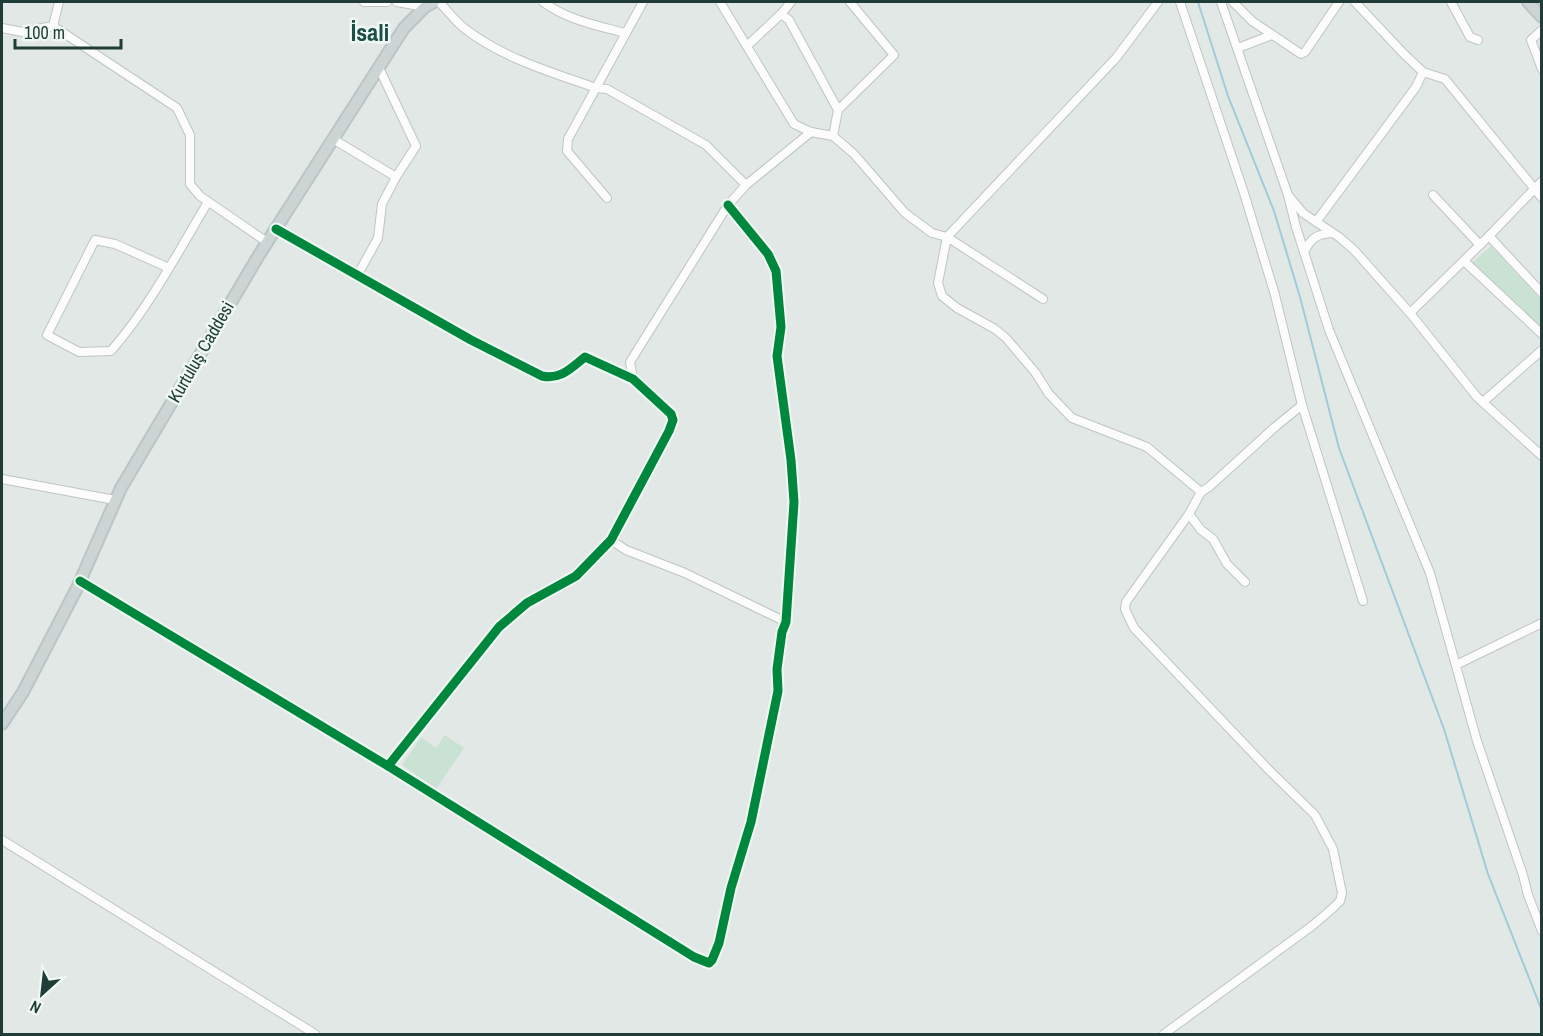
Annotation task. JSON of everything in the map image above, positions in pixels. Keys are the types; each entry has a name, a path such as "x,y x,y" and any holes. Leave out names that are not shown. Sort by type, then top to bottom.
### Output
{"main road":[{"path":"1528,2 1542,16"},
{"name":"Kurtuluş Caddesi","path":"2,724 23,692 80,581 126,478 267,242 404,28 433,3"}],"street":[{"path":"53,26 59,2"},
{"path":"364,2 387,2"},
{"path":"397,2 433,3 463,28 488,44 524,62 596,88 607,89 706,145 746,185"},
{"path":"543,2 556,12 573,20 625,33"},
{"path":"607,198 567,151 568,139 643,2"},
{"path":"720,2 794,124 811,132 833,136 854,154 905,213 932,233 947,237 1043,299"},
{"path":"748,45 791,2"},
{"path":"833,136 838,110 894,55 850,2"},
{"path":"1158,2 1116,58 947,237 938,283 942,296 957,308 995,329 1006,338 1035,372 1049,394 1072,418 1147,447 1200,492"},
{"path":"1180,2 1241,182 1268,272 1302,405 1338,527 1363,601"},
{"path":"1221,2 1288,195 1329,330 1430,573 1477,741 1523,875 1527,894 1542,931"},
{"path":"1233,2 1252,21 1301,54 1305,52 1339,2"},
{"path":"1355,2 1423,72 1445,79 1533,190 1542,198"},
{"path":"1451,2 1470,37 1478,40"},
{"path":"781,14 789,20 838,110"},
{"path":"2,28 22,32 53,26 177,108 190,135 190,184 200,196 267,242"},
{"path":"1542,30 1531,40 1542,69"},
{"path":"1238,48 1272,35"},
{"path":"357,276 378,238 382,204 416,146 379,68"},
{"path":"1316,222 1416,87 1423,72"},
{"path":"633,379 630,362 728,206 746,185 811,132"},
{"path":"333,139 396,177"},
{"path":"1410,313 1542,181"},
{"path":"1288,195 1303,213 1354,250 1410,313 1483,402 1542,456"},
{"path":"1433,195 1480,245"},
{"path":"169,268 115,244 95,240 47,335 79,352 111,351 134,325 169,268 208,202"},
{"path":"80,581 388,766 694,957 709,963 719,943 731,888 751,822 778,692 777,669 782,632 786,622 794,502 791,460 777,356 781,327 776,271 768,254 728,206"},
{"path":"276,229 471,340 542,376 551,378 559,376 585,357 633,379 671,414 673,420 610,540 576,576 527,603 499,627 388,766"},
{"path":"1304,252 1313,238 1332,233"},
{"path":"1489,236 1542,293"},
{"path":"1464,261 1542,334"},
{"path":"1483,402 1542,350"},
{"path":"1164,1035 1312,926 1340,901 1342,893 1333,849 1315,815 1134,628 1125,609 1126,602 1189,514 1200,492 1209,488 1302,405"},
{"path":"2,479 115,500"},
{"path":"1189,514 1201,530 1213,539 1227,564 1245,582"},
{"path":"610,540 626,550 685,573 786,622"},
{"path":"1456,665 1542,623"},
{"path":"2,840 315,1035"}],"green space":[{"path":"1491,246 1541,300 1541,329 1474,266 1473,262"},
{"path":"445,735 464,748 436,789 402,765 421,737 436,748"}],"waterway":[{"path":"1198,2 1228,96 1274,211 1300,297 1339,448 1444,729 1488,874 1542,1011"}],"cycle path":[{"path":"80,581 388,766 694,957 709,963 719,943 731,888 751,822 778,691 777,669 782,632 786,622 794,502 791,460 777,356 781,327 776,271 768,254 728,205"},
{"path":"276,229 471,340 542,376 560,375 585,357 633,379 671,414 673,420 611,540 576,576 527,603 499,627 388,766"}],"district":[{"name":"İsali","path":"370,33"}]}
